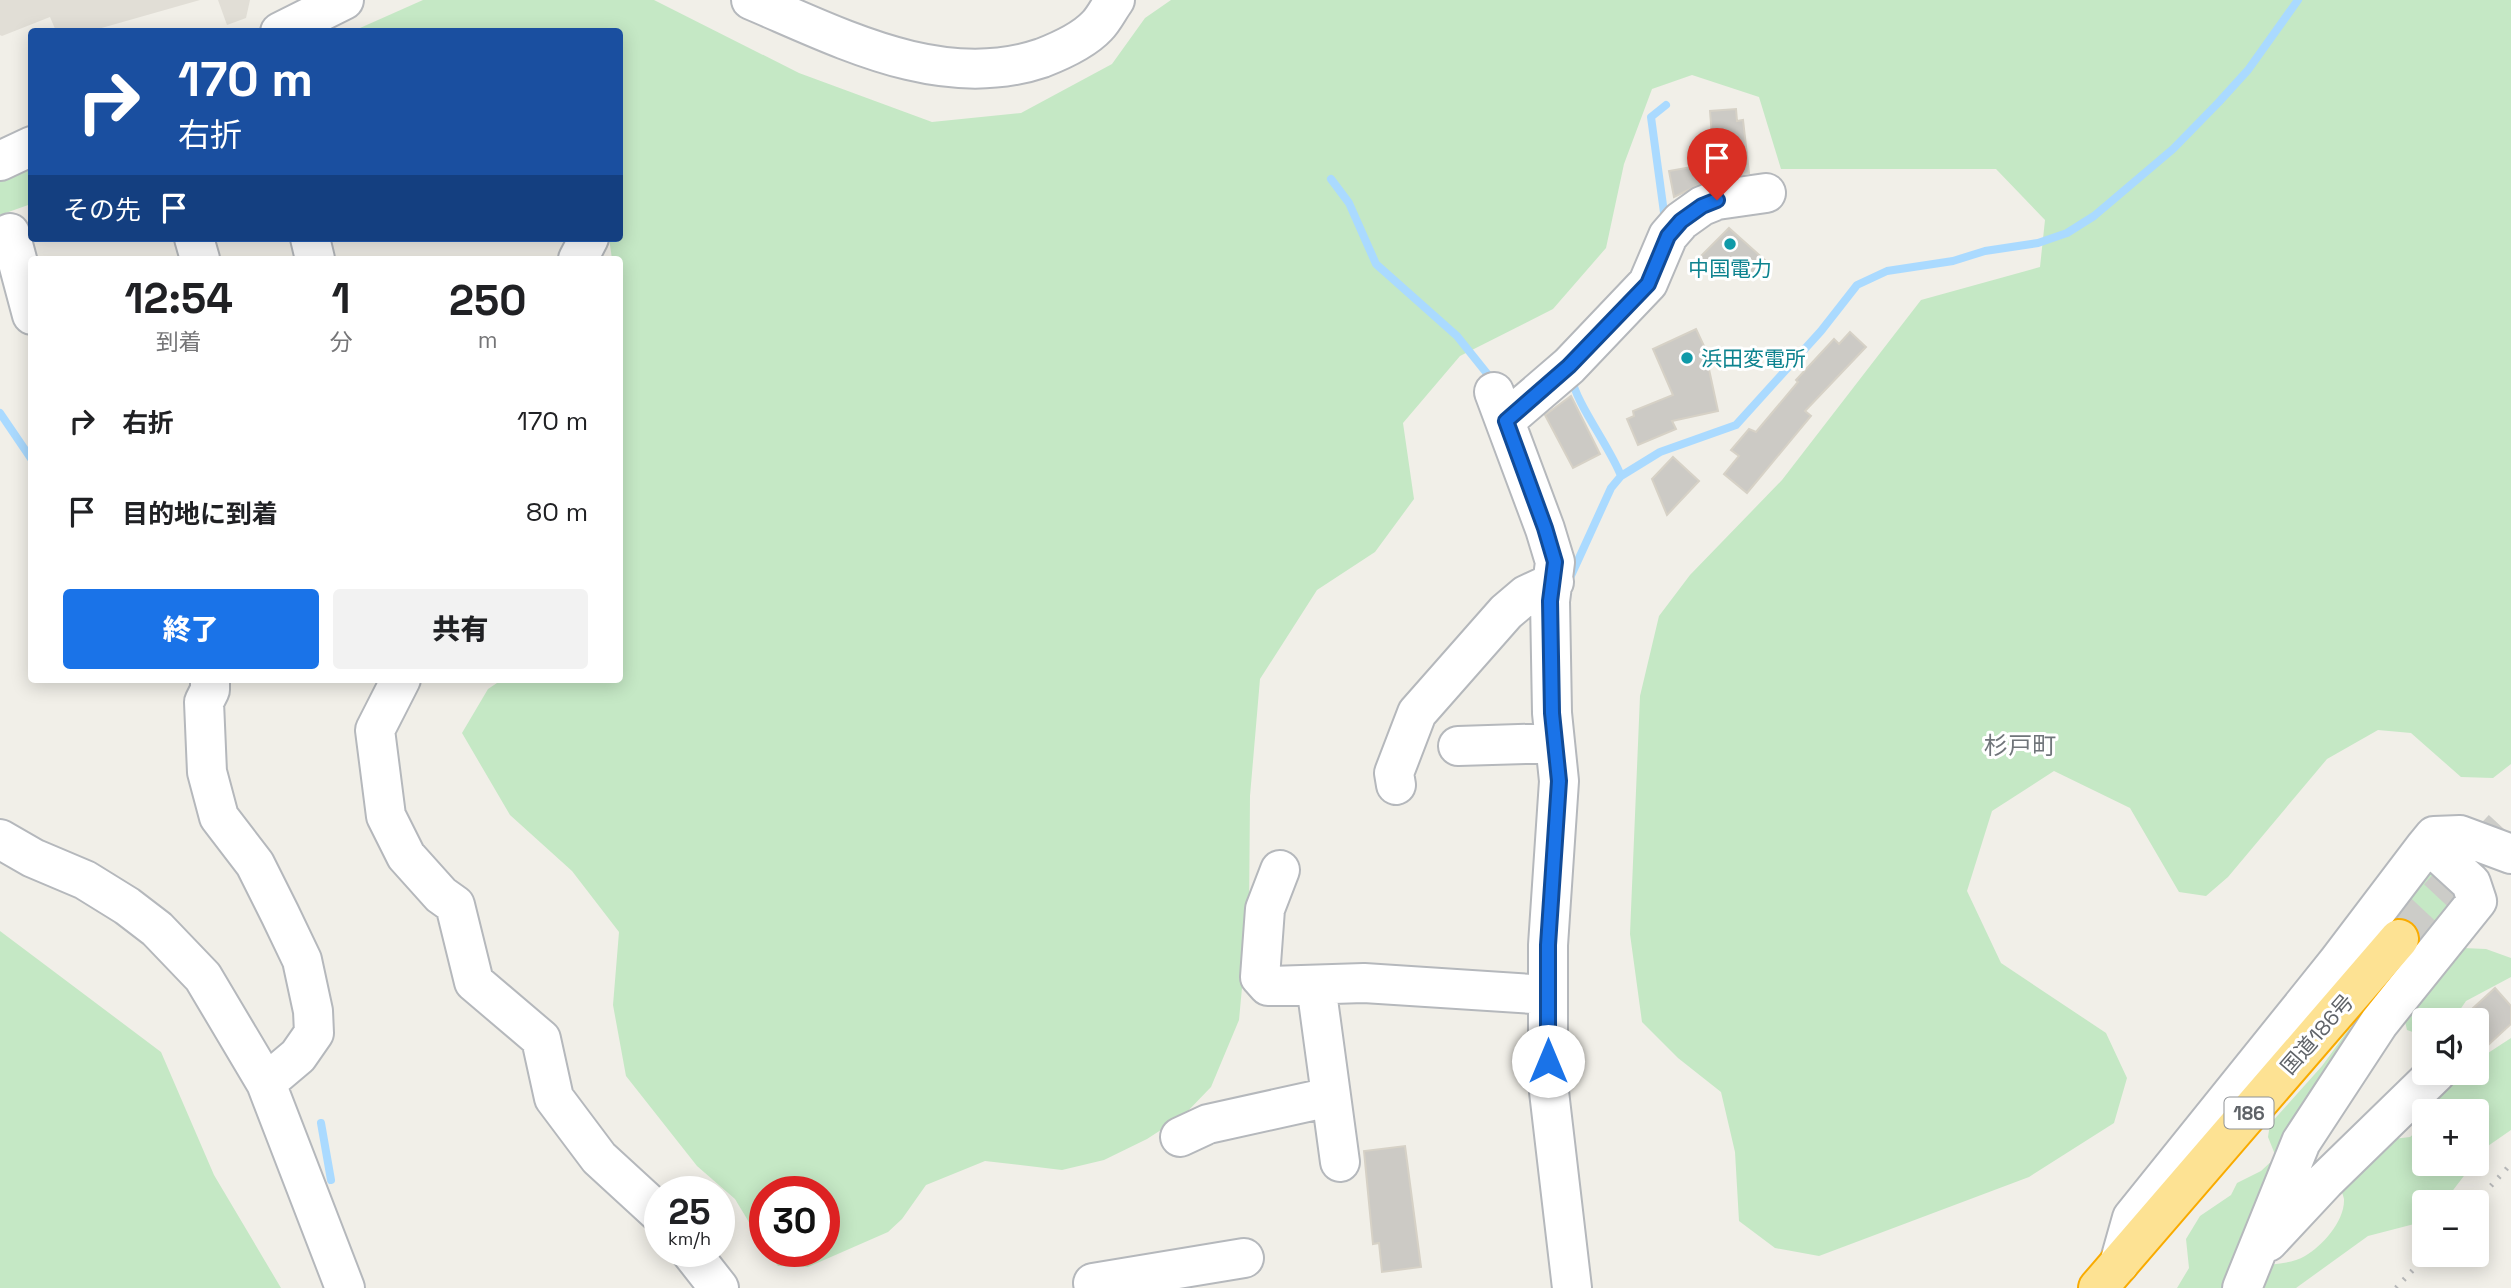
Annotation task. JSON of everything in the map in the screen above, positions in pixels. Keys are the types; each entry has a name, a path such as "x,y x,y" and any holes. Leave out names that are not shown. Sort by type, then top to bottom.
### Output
{"highway":[{"name":"国道186号","path":"2109,1276 2399,939"}],"street":[{"path":"279,21 344,0"},
{"path":"751,0 871,50 930,65 961,69 1024,64 1061,51 1096,27 1115,0"},
{"path":"0,161 28,148"},
{"path":"1572,1288 1548,1083 1548,945 1559,781 1552,713 1550,601 1555,562 1500,407 1569,366 1648,284 1668,236 1681,221 1702,206 1717,200 1766,193"},
{"path":"14,232 28,297"},
{"path":"1396,785 1394,772 1417,713 1506,612 1526,595 1553,582"},
{"path":"210,683 210,690 204,702 207,772 219,817 256,864 302,960 313,1011 314,1033 298,1056 266,1083"},
{"path":"399,683 375,730 386,816 394,835 406,856 423,876 456,905 474,982 541,1039 554,1098 599,1158 644,1199"},
{"path":"1458,746 1554,743"},
{"path":"2109,1276 2132,1218 2337,963 2434,836 2460,835 2511,854"},
{"path":"0,839 33,858 85,880 127,906 158,929 203,977 266,1083 345,1288"},
{"path":"2249,1273 2301,1142 2379,1023 2477,901 2471,883 2436,851 2426,847"},
{"path":"1280,870 1265,909 1260,977 1268,986 1364,983 1548,995"},
{"path":"1316,985 1340,1162"},
{"path":"2249,1273 2325,1181 2424,1085"},
{"path":"1180,1138 1208,1124 1330,1097"},
{"path":"703,1267 719,1288"},
{"path":"1093,1283 1225,1270"}],"shaded area":[{"path":"0,0 200,0 102,28 55,28 50,17 0,35"},
{"path":"218,0 250,0 246,18 227,25"}],"green space":[{"path":"423,0 654,0 799,73 932,122 1021,113 1112,64 1145,18 1171,0 2511,0 2511,764 2493,778 2461,777 2411,733 2378,730 2327,759 2228,877 2206,896 2179,892 2130,808 2054,771 1992,811 1967,891 2001,963 2106,1033 2127,1078 2114,1123 2029,1177 1819,1256 1775,1248 1739,1221 1735,1152 1721,1092 1678,1058 1642,1022 1630,934 1640,696 1659,616 1690,575 1782,480 1921,300 2040,267 2045,220 1996,169 1781,169 1759,97 1692,75 1652,89 1624,164 1606,248 1553,309 1460,356 1403,423 1414,499 1375,552 1317,590 1260,679 1250,796 1249,913 1239,1020 1211,1087 1184,1115 1147,1139 1104,1160 1062,1170 985,1161 926,1185 902,1219 888,1232 840,1253 840,1176 749,1176 749,1222 735,1199 735,1176 709,1176 697,1166 626,1076 613,1005 619,932 572,871 510,815 462,733 488,689 497,683 623,683 623,256 612,256 610,242 623,242 623,28 360,28"},
{"path":"28,169 28,205 0,215 0,181"},
{"path":"2423,862 2469,890 2425,951 2383,913"},
{"path":"0,931 161,1052 214,1175 281,1288 0,1288"},
{"path":"2463,948 2486,949 2511,958 2511,977 2466,1001 2461,1008 2412,1008 2412,1032 2407,1030 2403,1013"},
{"path":"2360,1024 2257,1266 2294,1261 2318,1246 2341,1216 2344,1199 2339,1184 2393,1139 2412,1135 2412,1176 2464,1176 2453,1190 2412,1190 2412,1225 2368,1236 2296,1288 2177,1288 2189,1268 2186,1239 2200,1216 2231,1195 2237,1183 2261,1171 2276,1157 2268,1137 2270,1124 2322,1066 2349,1029"},
{"path":"2511,1038 2511,1130 2489,1145 2489,1099 2436,1099 2441,1085 2489,1085 2489,1052"}],"building":[{"path":"1736,109 1737,121 1743,120 1749,173 1709,180 1674,197 1669,171 1714,163 1710,111"},
{"name":"中国電力","path":"1729,228 1767,262 1748,280 1727,260 1714,273 1698,259"},
{"path":"1696,329 1704,346 1718,411 1672,421 1676,429 1638,445 1627,419 1634,416 1633,411 1673,395 1653,349"},
{"path":"1850,332 1866,347 1805,411 1811,416 1747,493 1724,474 1739,456 1731,450 1749,429 1756,432 1798,382 1796,380 1834,339 1839,344"},
{"path":"1571,396 1600,454 1573,468 1545,415"},
{"path":"1673,457 1699,481 1667,515 1652,479"},
{"path":"2495,988 2511,1006 2511,1024 2489,1044 2489,1008 2473,1008"},
{"path":"1405,1146 1421,1267 1382,1272 1379,1243 1373,1244 1364,1151"}],"waterway":[{"path":"1569,580 1611,488 1621,476 1660,452 1736,425 1821,331 1857,285 1887,271 1953,261 1985,251 2038,243 2067,233 2094,216 2173,149 2218,103 2248,70 2298,0"},
{"path":"1665,220 1651,117 1666,105"},
{"path":"1331,179 1349,203 1376,264 1457,336 1493,381"},
{"path":"1572,378 1579,399 1621,476"},
{"path":"0,413 28,454"},
{"path":"321,1123 331,1180"}],"tunnel":[{"path":"2399,939 2511,819"}],"railway":[{"path":"2487,1190 2511,1164"},
{"path":"2396,1288 2416,1267"}],"place":[{"name":"中国電力","path":"1730,244"},
{"name":"浜田変電所","path":"1687,358"}],"district":[{"name":"杉戸町","path":"2020,745"}],"route":[{"path":"1548,1061 1548,945 1559,781 1552,713 1550,601 1555,562 1506,421 1569,366 1648,284 1668,236 1681,221 1702,206 1717,200"}]}
